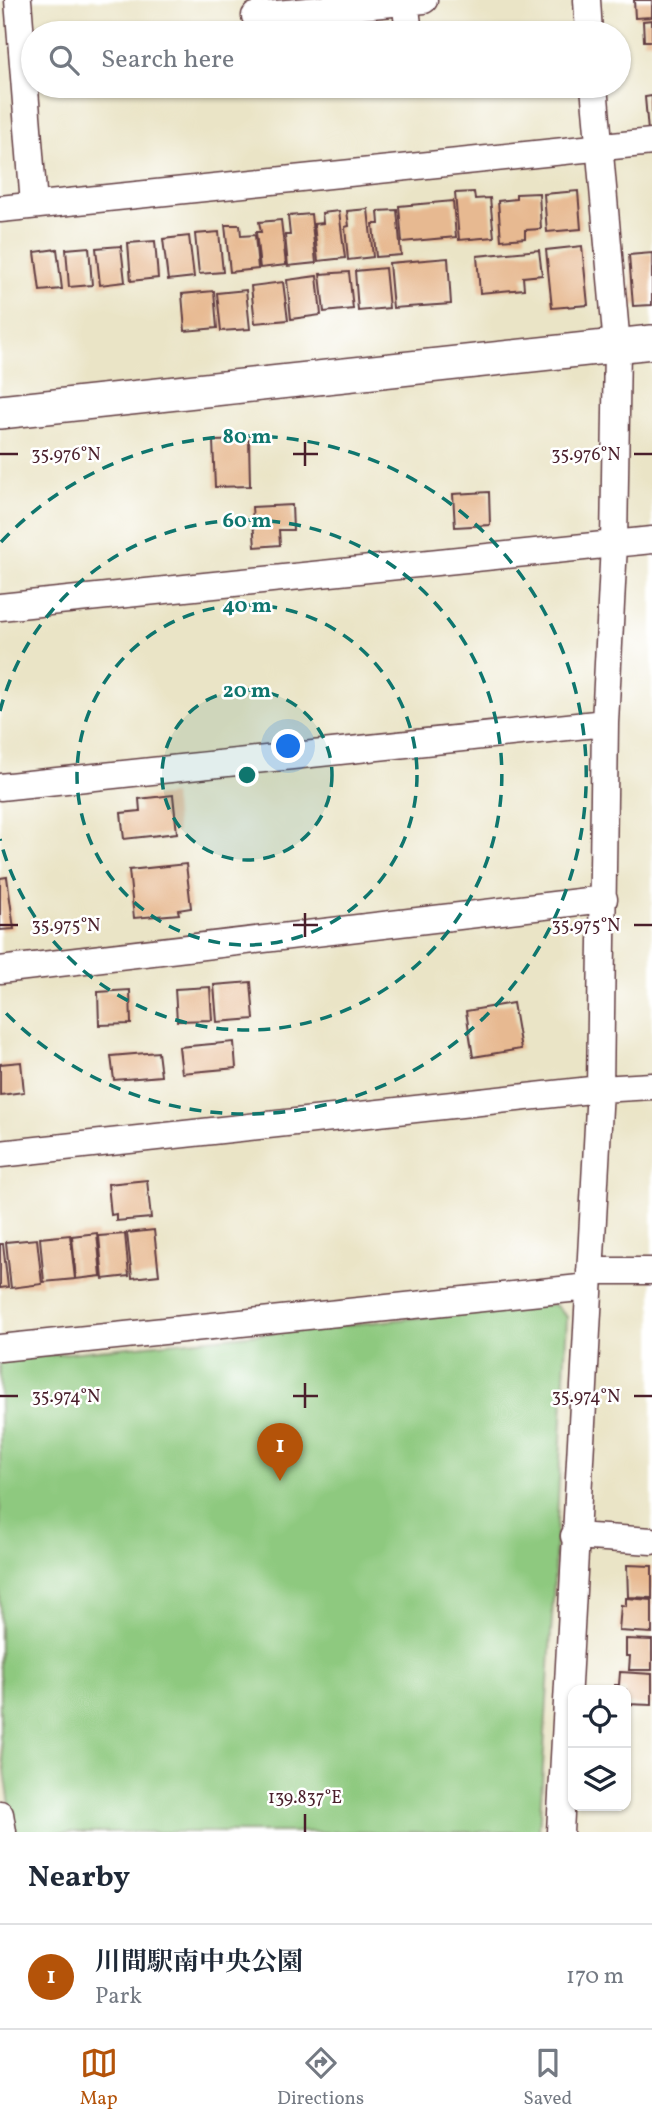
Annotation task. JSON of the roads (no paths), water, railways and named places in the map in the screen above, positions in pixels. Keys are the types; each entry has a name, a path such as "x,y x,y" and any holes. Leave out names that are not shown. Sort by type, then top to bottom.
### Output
{"street":[{"path":"587,0 588,21"},
{"path":"255,16 411,1 410,21"},
{"path":"13,18 21,89"},
{"path":"22,98 34,205"},
{"path":"560,1832 600,1089 605,723 614,544 617,346 595,98"},
{"path":"0,209 652,142"},
{"path":"0,412 652,342"},
{"path":"0,607 652,540"},
{"path":"0,787 605,723"},
{"path":"0,970 604,900"},
{"path":"0,1154 600,1089 652,1086"},
{"path":"0,1348 652,1271"},
{"path":"574,1536 652,1541"},
{"path":"0,1814 2,1832"}],"place":[{"name":"川間駅南中央公園","path":"280,1481"}]}
